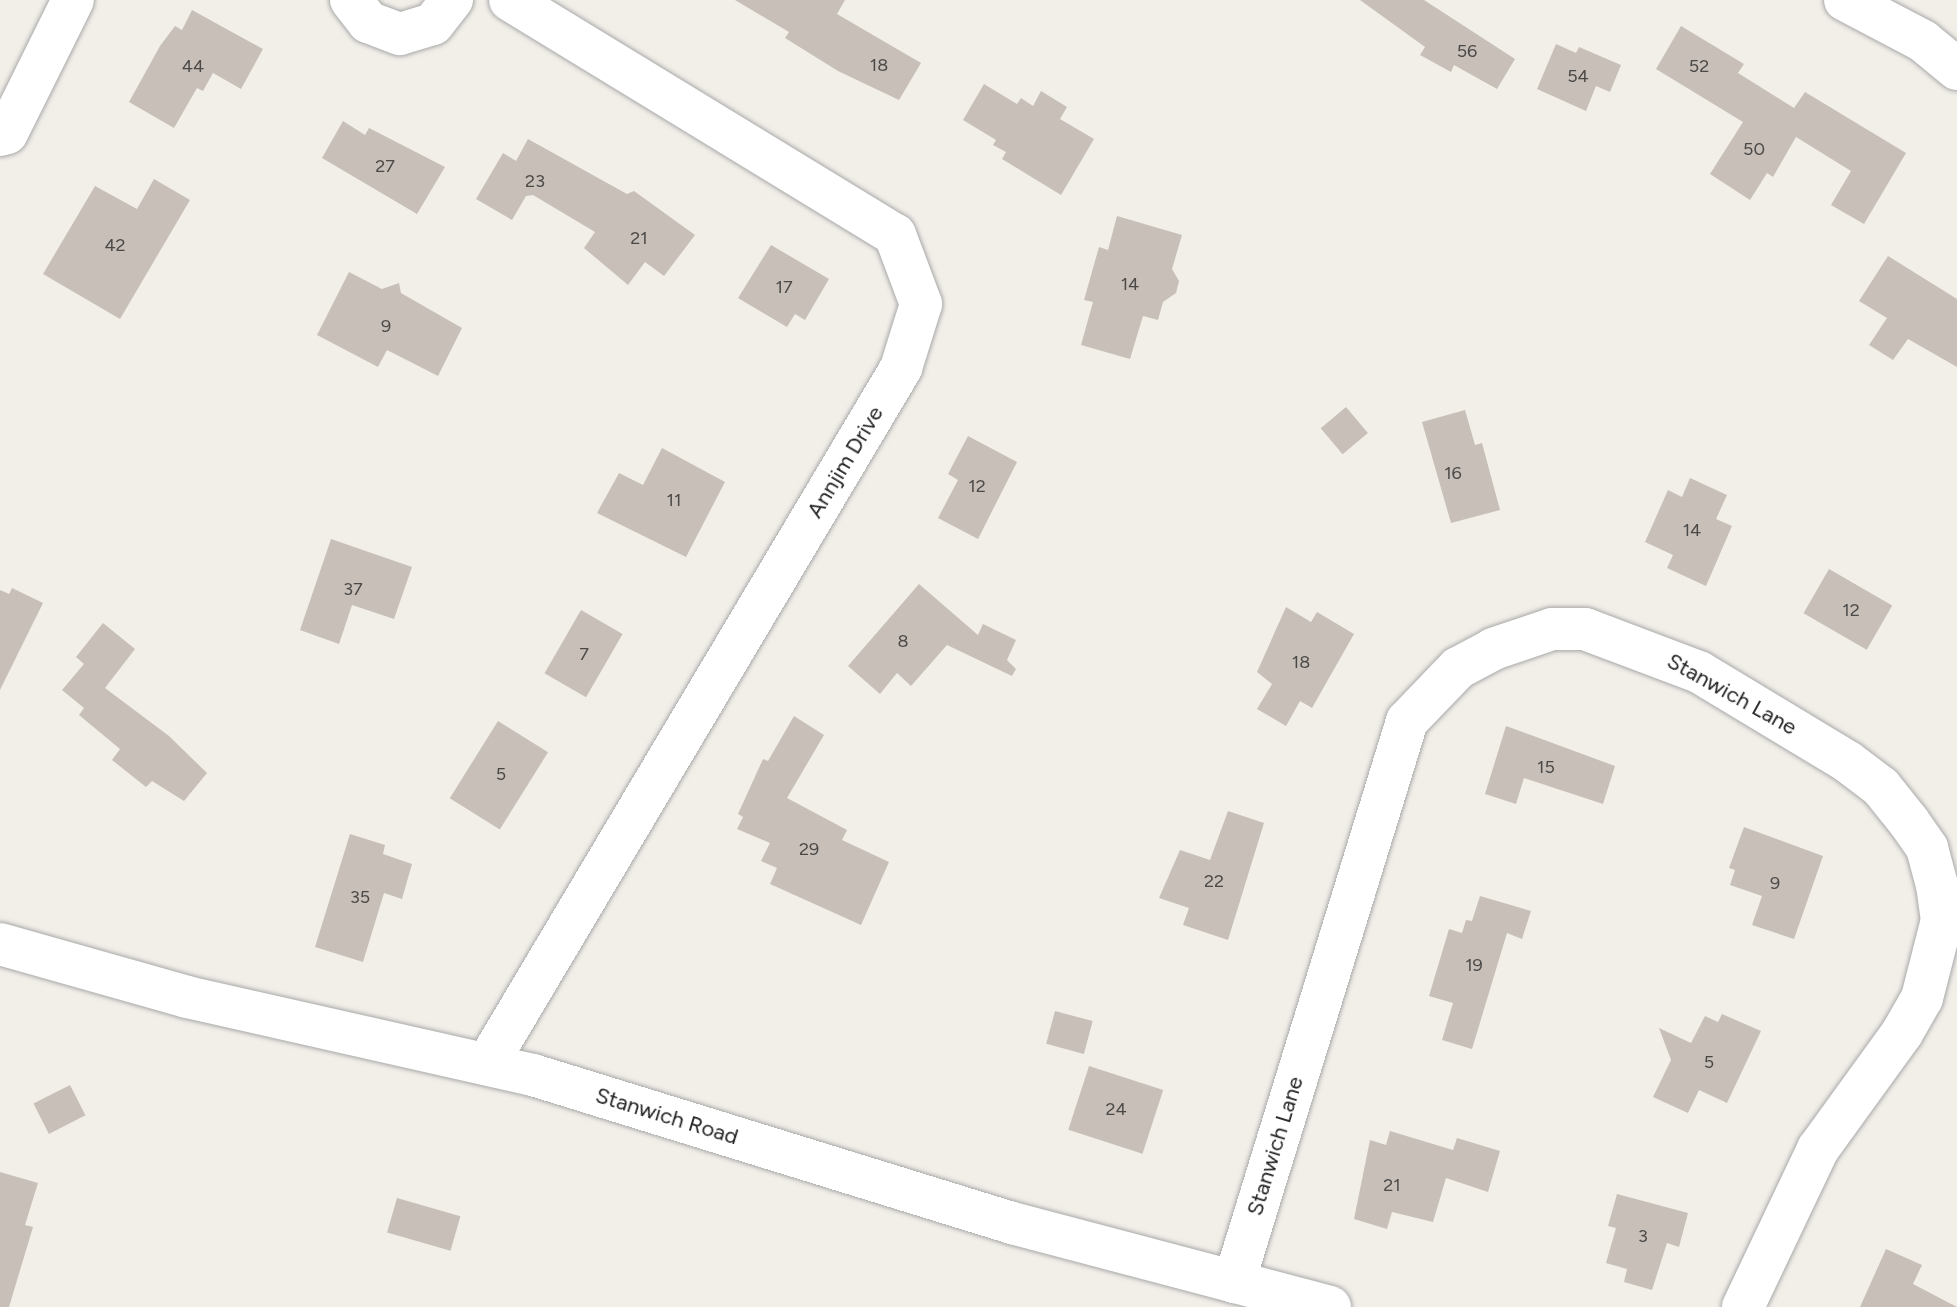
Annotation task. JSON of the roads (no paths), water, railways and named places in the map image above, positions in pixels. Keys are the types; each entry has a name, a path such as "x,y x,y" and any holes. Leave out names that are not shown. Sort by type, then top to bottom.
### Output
{"street":[{"path":"0,135 7,133 73,0"},
{"path":"351,0 368,22 400,34 433,24 452,0"},
{"name":"Annjim Drive","path":"487,1064 901,368 921,304 895,235 510,0"},
{"path":"1845,0 1923,41 1957,69"},
{"name":"Stanwich Lane","path":"1234,1282 1407,721 1458,668 1493,649 1552,629 1585,629 1699,672 1848,762 1881,787 1909,822 1927,848 1937,885 1942,920 1922,998 1902,1033 1818,1149 1743,1307"},
{"name":"Stanwich Road","path":"0,944 187,997 487,1064 1012,1223 1330,1307"}]}
